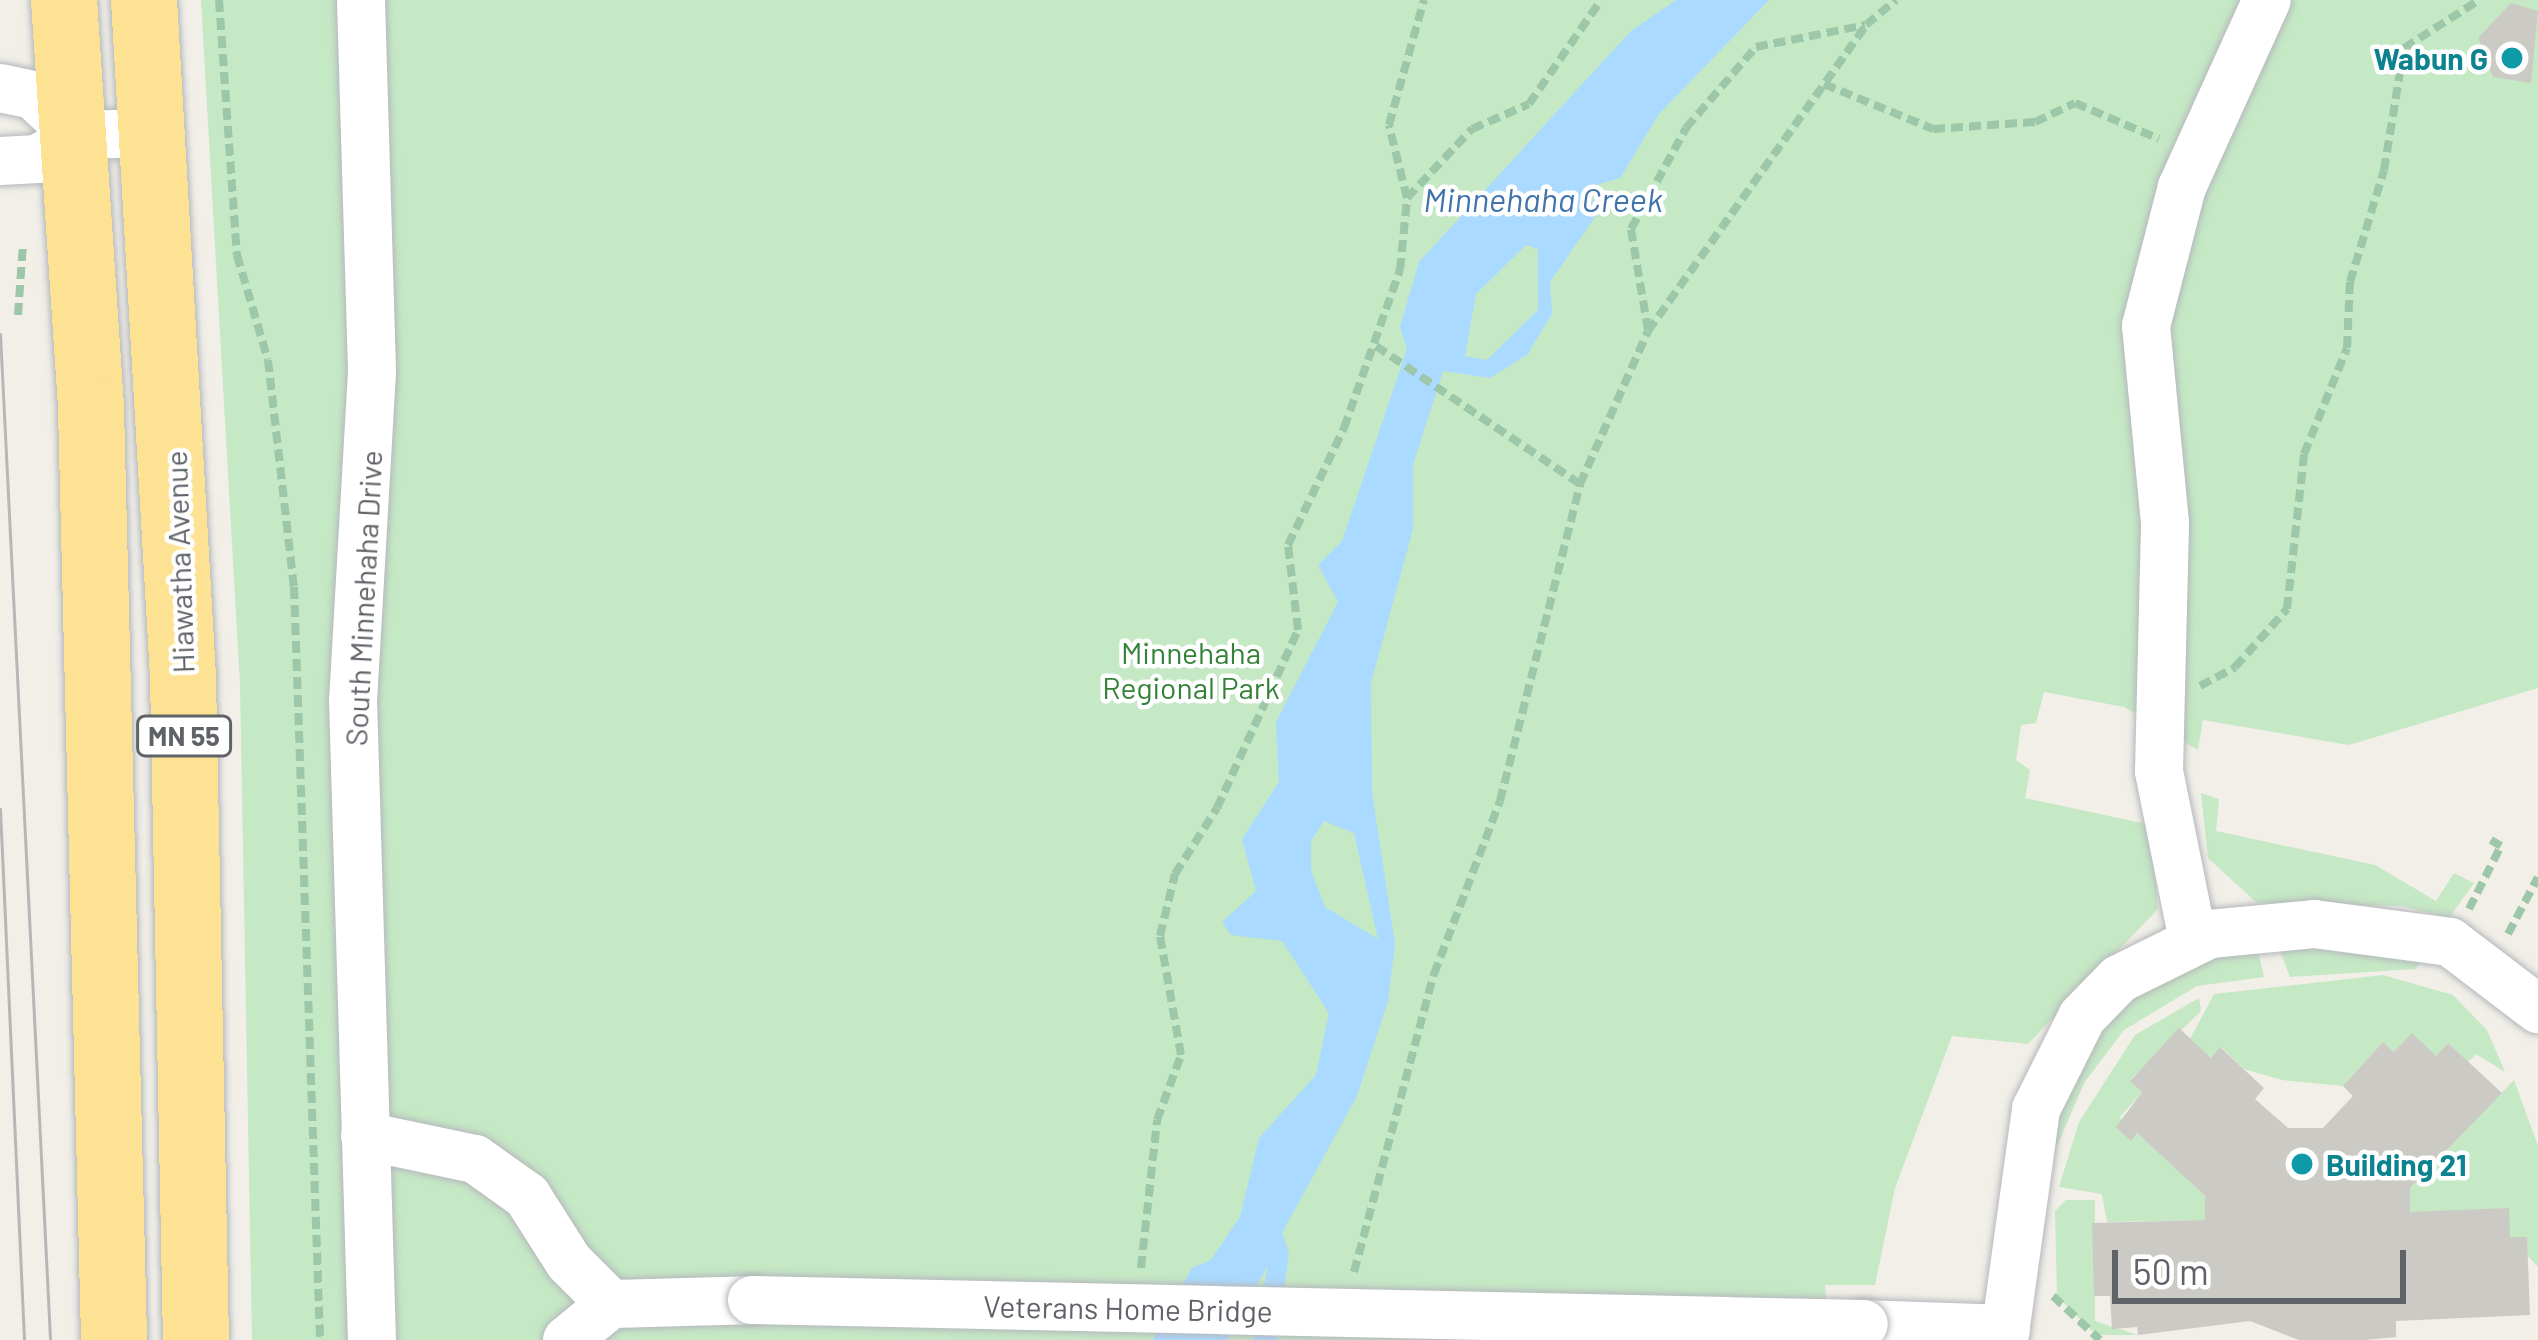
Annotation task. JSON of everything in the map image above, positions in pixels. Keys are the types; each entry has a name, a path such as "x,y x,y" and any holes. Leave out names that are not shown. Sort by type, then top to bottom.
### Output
{"highway":[{"name":"MN 55","path":"64,0 76,135 114,1340"},
{"name":"Hiawatha Avenue","path":"144,0 183,677 196,1340"}],"street":[{"name":"South Minnehaha Drive","path":"362,0 372,371 353,700 372,1340"},
{"path":"2194,940 2158,771 2165,523 2146,326 2182,187 2267,0"},
{"path":"0,88 33,95 76,135"},
{"path":"0,161 38,159 76,135 153,133"},
{"path":"2005,1335 2036,1108 2054,1060 2119,979 2194,940 2254,922 2420,932 2486,967 2538,1009"},
{"path":"365,1136 476,1159 527,1196 569,1262 611,1304 567,1340"},
{"name":"Veterans Home Bridge","path":"611,1304 752,1300 1864,1324 2005,1335"}],"path":[{"path":"219,0 237,255 268,360 294,587 320,1340"},
{"path":"1138,1281 1157,1120 1181,1054 1160,937 1175,874 1217,808 1298,630 1288,545 1376,346 1400,270 1408,198 1389,124 1424,0"},
{"path":"1408,198 1472,129 1528,104 1601,0"},
{"path":"1351,1294 1434,974 1500,801 1580,484 1648,331 1866,25 1896,0"},
{"path":"2184,694 2235,667 2287,609 2304,454 2347,348 2350,282 2384,170 2404,48 2479,0"},
{"path":"1648,331 1631,229 1686,128 1756,47 1866,25"},
{"path":"1824,84 1933,129 2035,122 2075,103 2178,146"},
{"path":"19,315 23,243"},
{"path":"1376,346 1580,484"},
{"path":"2462,922 2501,846 2491,840"},
{"path":"2486,967 2538,877"},
{"path":"2043,1279 2063,1314 2100,1340"}],"green space":[{"name":"Minnehaha Regional Park","path":"201,0 2538,0 2538,688 2349,745 2203,720 2198,750 2124,707 2044,692 2036,723 2021,725 2016,760 2030,770 2025,798 2151,825 2158,909 2028,1044 1952,1036 1895,1188 1875,1285 1825,1285 1829,1340 252,1340 240,684"},
{"path":"2201,793 2219,799 2216,831 2375,865 2436,901 2454,873 2474,883 2449,918 2402,906 2257,903 2208,858"},
{"path":"2276,940 2426,956 2415,969 2290,977"},
{"path":"2258,951 2264,977 2197,986 2124,1030 2084,1083 2048,1167 2056,1111 2091,1034 2172,963"},
{"path":"2383,975 2453,995 2487,1030 2505,1072 2476,1054 2468,1062 2448,1043 2436,1056 2412,1034 2394,1052 2383,1042 2343,1086 2282,1080 2244,1069 2221,1047 2211,1058 2190,1039 2214,994"},
{"path":"2199,998 2201,1011 2130,1080 2142,1092 2120,1117 2130,1140 2137,1133 2205,1196 2205,1220 2107,1222 2102,1194 2059,1187 2079,1122 2135,1035"},
{"path":"2514,1080 2538,1146 2538,1267 2510,1237 2410,1212 2410,1188"},
{"path":"2066,1200 2095,1200 2095,1321 2138,1335 2096,1335 2057,1296 2055,1211"}],"water":[{"name":"Minnehaha Creek","path":"1676,0 1769,0 1659,114 1620,178 1589,187 1597,214 1550,282 1552,314 1527,355 1490,378 1443,371 1413,465 1413,529 1371,683 1372,792 1395,944 1388,1001 1357,1096 1282,1233 1289,1253 1277,1340 1254,1340 1268,1265 1227,1340 1153,1340 1192,1268 1211,1260 1240,1217 1259,1138 1316,1075 1329,1013 1282,941 1231,935 1222,922 1256,891 1242,839 1279,782 1276,722 1338,602 1318,565 1342,541 1407,349 1400,327 1419,262 1631,31","holes":["1526,245 1538,249 1538,310 1487,360 1465,356 1476,294","1324,821 1354,833 1378,939 1325,907 1311,870 1311,841"]}],"building":[{"name":"Wabun G","path":"2511,3 2538,11 2531,83 2493,77 2478,38"},
{"name":"Building 21","path":"2179,1028 2211,1058 2220,1047 2264,1088 2255,1099 2288,1128 2323,1128 2353,1096 2343,1086 2383,1042 2394,1052 2412,1033 2436,1056 2448,1043 2502,1093 2410,1188 2410,1212 2509,1208 2510,1237 2527,1237 2530,1315 2396,1321 2396,1337 2365,1340 2299,1340 2250,1321 2138,1335 2137,1327 2112,1329 2110,1296 2094,1296 2092,1223 2205,1220 2205,1196 2137,1133 2131,1141 2116,1127 2142,1092 2130,1081"}],"tram line":[{"path":"0,334 50,1340"},
{"path":"0,809 24,1340"}],"place":[{"name":"Wabun G","path":"2512,58"},
{"name":"Building 21","path":"2302,1164"}]}
